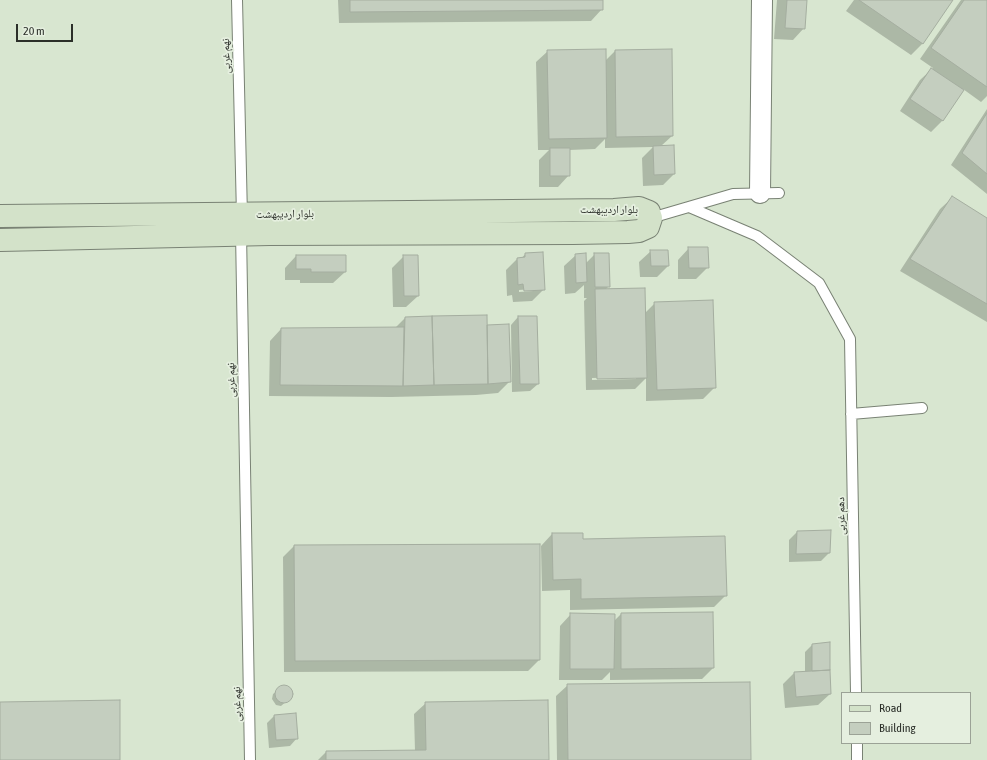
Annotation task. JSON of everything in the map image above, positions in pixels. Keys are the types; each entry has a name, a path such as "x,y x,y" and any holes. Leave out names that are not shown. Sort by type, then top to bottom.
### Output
{"street":[{"path":"760,193 762,0"},
{"name":"بلوار اردیبهشت","path":"0,216 242,224 628,232 638,231 648,227 651,218"},
{"name":"بلوار اردیبهشت","path":"0,240 242,224"}],"lane":[{"name":"نهم غربی","path":"237,0 250,760"},
{"path":"651,218 733,194 779,192"},
{"name":"دهم غربی","path":"689,207 757,236 819,283 850,339 856,692"},
{"path":"852,414 922,408"},
{"path":"857,744 857,760"}],"shaded area":[{"path":"0,0 987,0 987,760 0,760"}],"building":[{"path":"350,0 603,0 603,10 350,12"},
{"path":"787,0 807,0 805,29 785,28"},
{"path":"859,0 953,0 923,44"},
{"path":"964,0 987,0 987,87 931,48"},
{"path":"606,49 607,138 549,139 547,50"},
{"path":"672,49 673,136 616,137 615,50"},
{"path":"931,68 964,90 943,121 910,99"},
{"path":"987,113 987,174 962,153"},
{"path":"674,145 675,174 654,175 653,146"},
{"path":"550,148 570,148 570,176 550,176"},
{"path":"952,196 987,218 987,304 910,259"},
{"path":"688,247 708,247 709,268 689,268"},
{"path":"650,250 668,250 669,266 651,266"},
{"path":"543,252 545,290 524,291 523,284 518,285 517,258 525,257 525,253"},
{"path":"586,253 587,282 576,283 575,254"},
{"path":"594,253 609,253 610,287 595,287"},
{"path":"296,255 346,255 346,272 311,272 311,269 296,269"},
{"path":"403,255 418,255 419,296 404,296"},
{"path":"645,288 647,378 597,379 595,289"},
{"path":"713,300 716,388 657,390 654,302"},
{"path":"487,315 488,384 434,385 432,316"},
{"path":"432,316 434,385 403,386 405,317"},
{"path":"518,316 537,316 539,384 520,384"},
{"path":"509,324 511,382 488,384 487,325"},
{"path":"404,327 403,386 280,385 281,328"},
{"path":"831,530 830,553 796,554 797,531"},
{"path":"552,533 583,533 583,539 725,536 727,596 581,599 581,579 553,580"},
{"path":"540,544 540,660 295,661 294,545"},
{"path":"713,612 714,668 621,669 621,613"},
{"path":"570,613 615,614 614,669 570,669"},
{"path":"830,642 830,670 812,671 812,644"},
{"path":"830,670 831,694 796,697 794,672"},
{"path":"750,682 751,760 568,760 567,684"},
{"path":"284,685 290,688 293,694 290,700 284,703 278,700 275,694 278,688"},
{"path":"120,700 120,760 0,760 0,702"},
{"path":"548,700 549,760 326,760 326,751 426,750 425,702"},
{"path":"296,713 298,739 276,740 274,715"}]}
